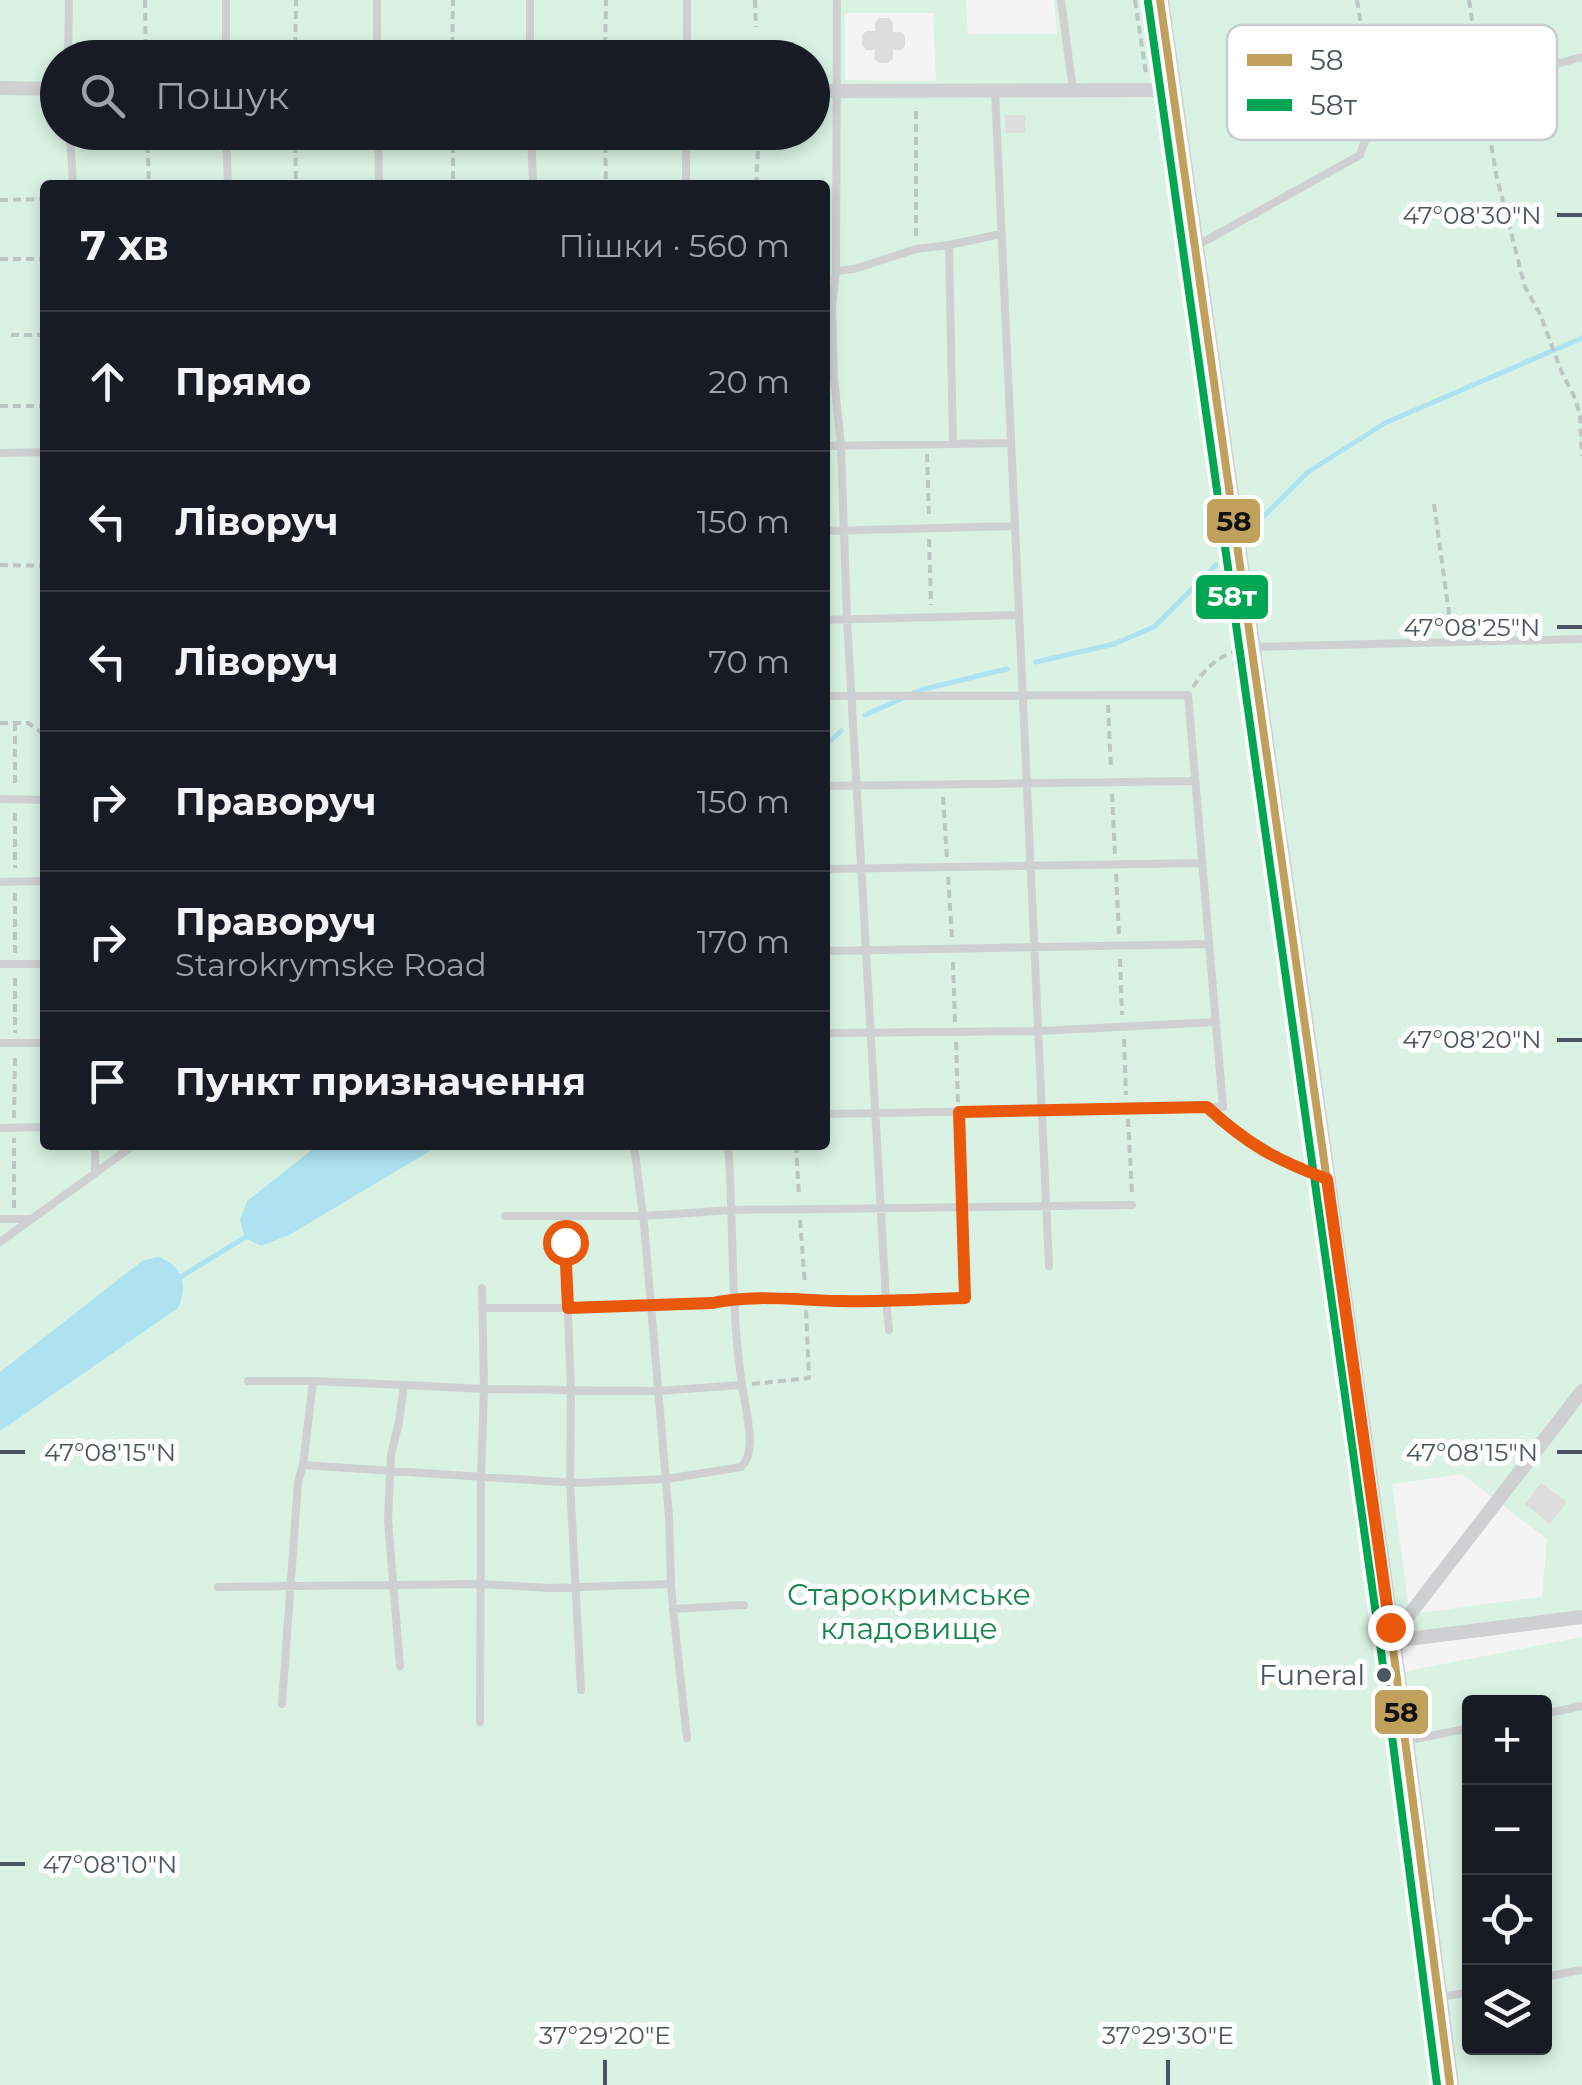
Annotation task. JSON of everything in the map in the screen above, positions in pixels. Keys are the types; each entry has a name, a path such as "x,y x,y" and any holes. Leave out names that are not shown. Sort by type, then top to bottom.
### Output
{"street":[{"path":"1160,0 1392,1634 1450,2085"},
{"path":"0,88 40,89"},
{"path":"830,91 1173,90"},
{"path":"1392,1634 1582,1392"},
{"path":"1392,1634 1582,1616"}],"lane":[{"path":"69,40 70,0"},
{"path":"226,0 226,40"},
{"path":"377,0 377,40"},
{"path":"530,0 530,40"},
{"path":"687,0 687,40"},
{"path":"830,298 836,270 837,0"},
{"path":"1062,0 1073,92"},
{"path":"1557,64 1582,57"},
{"path":"994,91 1049,1266"},
{"path":"1196,246 1360,155 1365,140"},
{"path":"71,150 72,180"},
{"path":"227,150 228,180"},
{"path":"378,150 379,180"},
{"path":"532,150 533,180"},
{"path":"686,150 686,180"},
{"path":"836,270 1001,234"},
{"path":"949,245 953,444"},
{"path":"830,331 841,446 846,620 888,1330"},
{"path":"830,446 1011,443"},
{"path":"0,453 40,452"},
{"path":"830,532 1015,526"},
{"path":"830,620 1019,615"},
{"path":"1252,647 1582,640"},
{"path":"830,696 1188,695 1224,1107 830,1114"},
{"path":"830,786 1195,781"},
{"path":"0,800 40,800"},
{"path":"830,869 1202,864"},
{"path":"0,882 40,881"},
{"path":"830,951 1209,944"},
{"path":"0,964 40,964"},
{"path":"830,1033 1039,1030 1216,1022"},
{"path":"0,1043 40,1042"},
{"path":"0,1128 40,1127"},
{"path":"95,1150 96,1173"},
{"path":"0,1242 127,1150"},
{"path":"635,1150 644,1216 686,1738"},
{"path":"303,1465 570,1482 666,1479 742,1467 750,1455 736,1336 728,1150"},
{"path":"506,1216 1132,1205"},
{"path":"482,1308 651,1306 736,1298 965,1298 962,1207"},
{"path":"568,1216 565,1242 570,1482 581,1690"},
{"path":"0,1219 31,1218"},
{"path":"480,1722 482,1288"},
{"path":"248,1381 658,1391 742,1385"},
{"path":"282,1704 298,1482 314,1381"},
{"path":"400,1666 388,1520 391,1455 404,1384"},
{"path":"218,1587 481,1584 549,1588 671,1584"},
{"path":"673,1609 744,1605"},
{"path":"1552,1712 1582,1706"},
{"path":"1405,1741 1462,1730"},
{"path":"1552,1976 1582,1970"},
{"path":"1438,1998 1462,1994"}],"path":[{"path":"144,0 145,40"},
{"path":"295,40 296,0"},
{"path":"452,40 453,0"},
{"path":"605,40 606,0"},
{"path":"756,0 756,27"},
{"path":"1135,0 1148,90"},
{"path":"1357,0 1361,25"},
{"path":"1469,0 1473,25"},
{"path":"916,91 916,250"},
{"path":"1490,140 1525,286 1576,400 1582,456"},
{"path":"148,150 149,180"},
{"path":"295,150 296,180"},
{"path":"453,150 454,180"},
{"path":"605,150 606,180"},
{"path":"756,180 758,150"},
{"path":"0,200 40,199"},
{"path":"0,258 40,259"},
{"path":"11,335 40,335"},
{"path":"0,406 40,406"},
{"path":"1434,504 1453,642"},
{"path":"0,566 40,566"},
{"path":"1188,695 1203,671 1226,655 1252,647"},
{"path":"0,723 28,723 40,731"},
{"path":"943,784 962,1207"},
{"path":"1207,1107 1236,1134 1283,1162 1327,1179"}],"green space":[{"name":"Старокримське кладовище","path":"0,0 966,0 968,34 1057,34 1054,0 1582,0 1582,1617 1393,1641 1397,1673 1582,1637 1582,2085 0,2085","holes":["845,13 933,13 936,81 845,80","1462,1474 1547,1539 1542,1597 1410,1614 1392,1484"]}],"water":[{"path":"312,1150 432,1150 289,1235 261,1246 245,1238 240,1220 247,1201"},
{"path":"158,1257 173,1265 181,1277 183,1291 178,1308 0,1431 0,1372 142,1261"}],"building":[{"path":"879,18 889,18 893,32 905,36 905,46 893,50 893,59 888,63 879,63 874,59 875,50 866,50 862,45 862,36 866,31 875,31"},
{"path":"1005,115 1025,115 1025,133 1005,133"},
{"path":"1541,1483 1567,1502 1550,1524 1525,1504"}],"waterway":[{"path":"1262,518 1308,472 1385,423 1582,338"},
{"path":"1036,662 1114,644 1154,627 1216,565"},
{"path":"913,693 1007,669"},
{"path":"865,715 903,698"},
{"path":"830,741 841,731"},
{"path":"179,1278 250,1234"}],"transit line":[{"name":"58","path":"1160,0 1392,1641 1450,2085"},
{"name":"58т","path":"1148,2 1380,1643 1437,2085"}],"place":[{"name":"Funeral","path":"1384,1675"}],"route":[{"path":"565,1242 568,1308 712,1303 736,1298 965,1298 959,1112 1207,1107 1236,1134 1283,1162 1327,1179 1390,1627"}]}
